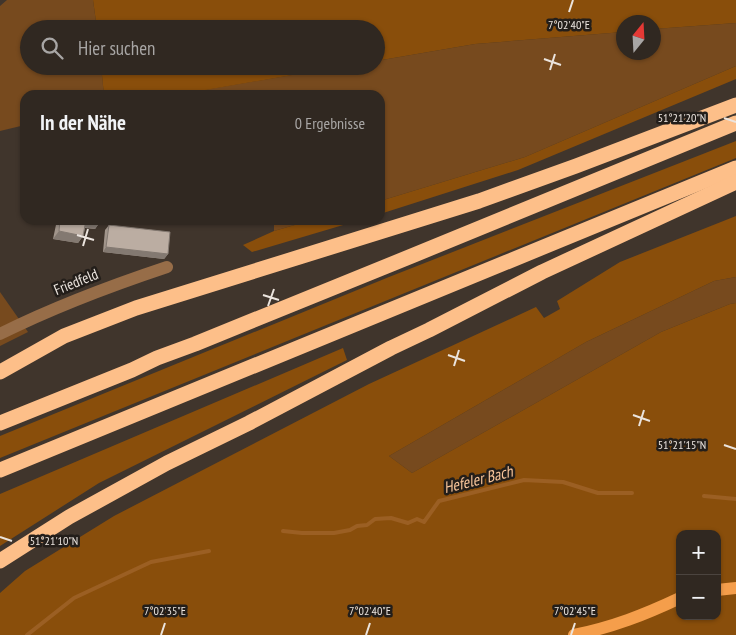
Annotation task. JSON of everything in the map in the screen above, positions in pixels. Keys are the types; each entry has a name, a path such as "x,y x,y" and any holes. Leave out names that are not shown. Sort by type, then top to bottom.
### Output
{"highway":[{"path":"0,372 64,336 136,308 479,201 736,105"},
{"path":"0,423 442,244 736,122"},
{"path":"0,470 736,168"},
{"path":"0,561 68,517 167,463 249,423 303,393 542,272 736,182"}],"main road":[{"path":"721,590 736,588"},
{"path":"574,635 603,629 676,600"}],"lane":[{"name":"Friedfeld","path":"0,334 48,311 106,287 167,266"}],"shaded area":[{"path":"7,0 93,0 96,20 20,20 20,75 102,75 103,90 20,90 20,126 0,131 0,6"},
{"path":"93,0 736,0 736,23 661,28 661,15 616,15 616,33 475,44 385,59 385,20 96,20"},
{"path":"736,23 736,66 525,157 385,199 385,90 204,90 291,75 385,75 385,59 475,44 616,33 616,60 661,60 661,28"},
{"path":"736,66 736,79 518,170 385,212 385,199 525,157"},
{"path":"102,75 292,75 206,90 103,90"},
{"path":"736,141 736,158 0,458 0,436 389,277"},
{"path":"736,216 736,277 714,281 586,342 389,456 412,473 661,332 736,303 736,635 0,635 0,593 25,571 114,516 369,384 536,307 544,318 560,309 557,301 620,262"},
{"path":"274,225 295,225 274,231"},
{"path":"295,225 343,225 252,252 243,245 274,231"},
{"path":"736,277 736,303 661,332 412,473 389,456 586,342 714,281"},
{"path":"0,292 28,332 0,346"},
{"path":"343,348 347,360 99,483 0,546 0,494"}],"building":[{"path":"60,225 85,225 83,236 59,231"},
{"path":"109,225 170,232 168,254 106,247"}],"waterway":[{"name":"Hefeler Bach","path":"283,531 334,533 367,525 375,519 391,518 408,523 417,519 424,522 439,501 524,480 563,482 598,493 632,493"},
{"name":"Hefeler Bach","path":"704,496 736,499"},
{"name":"Hefeler Bach","path":"27,635 74,598 151,562 209,551"}]}
